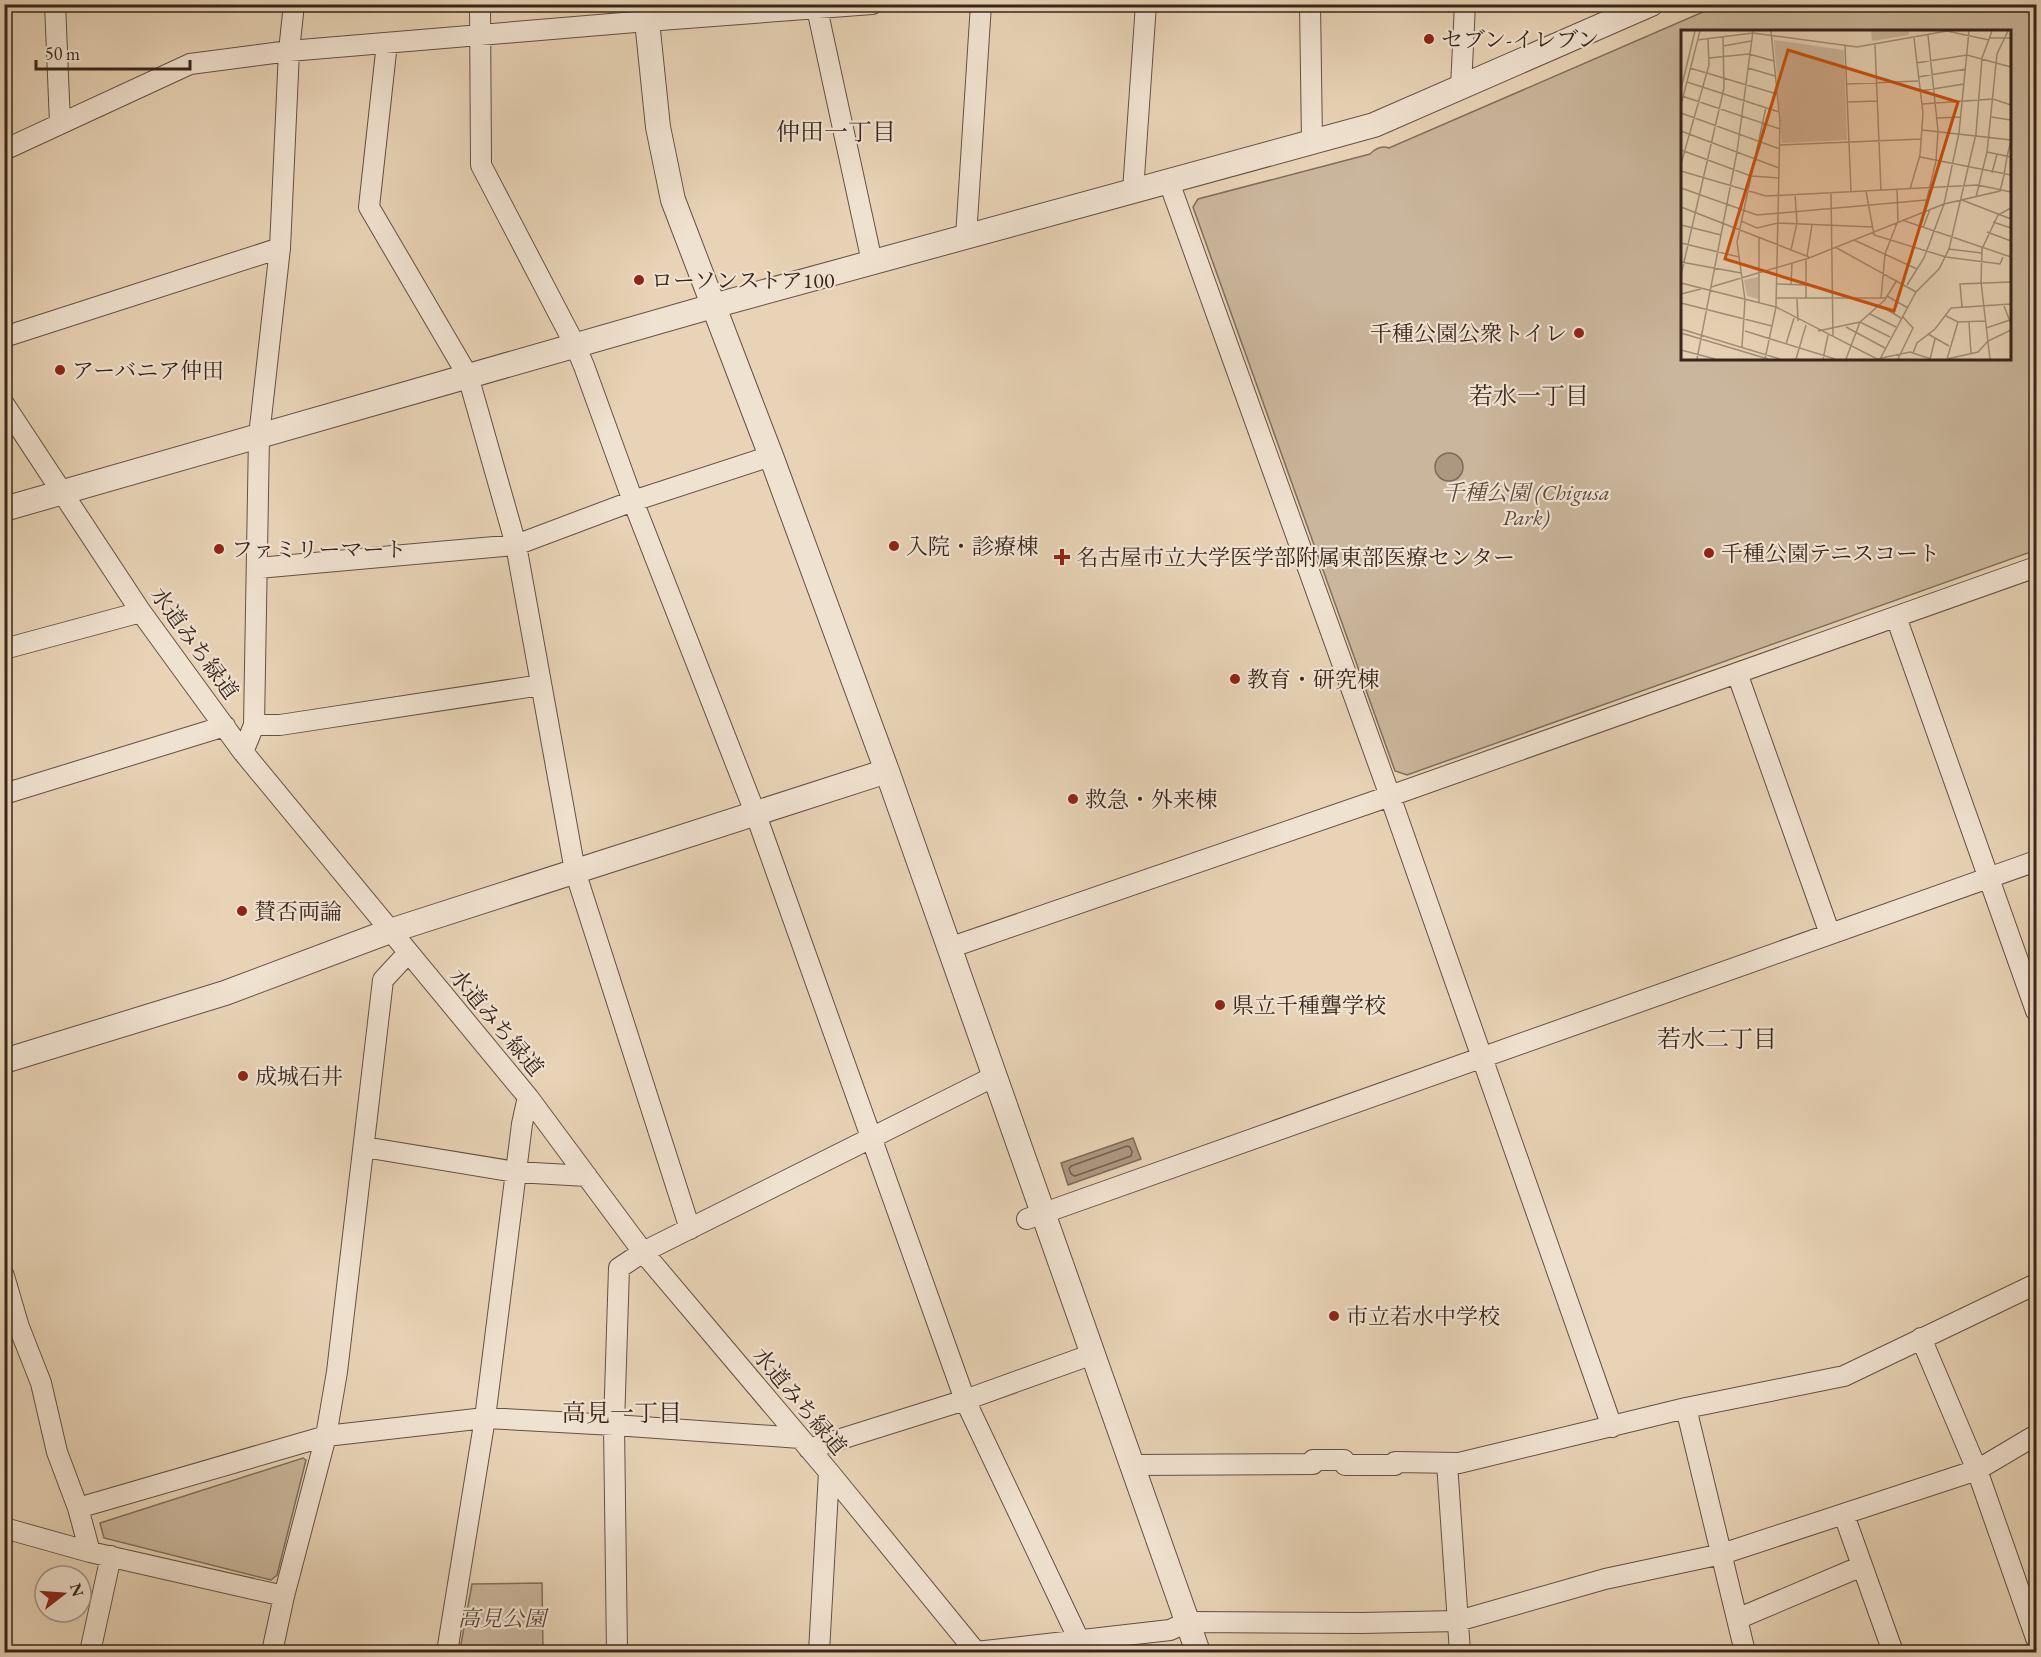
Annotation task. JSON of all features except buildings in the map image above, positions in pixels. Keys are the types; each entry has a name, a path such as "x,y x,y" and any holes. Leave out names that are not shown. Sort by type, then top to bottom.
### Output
{"street":[{"path":"55,4 60,123"},
{"path":"243,752 254,725 259,436 280,248 289,51 294,4"},
{"path":"480,4 482,165 575,345 633,501 756,814 965,1400 1079,1640"},
{"path":"4,150 190,63 289,51 480,36 647,13 872,4"},
{"path":"966,237 981,4"},
{"path":"1133,191 1146,4"},
{"path":"1310,4 1312,142"},
{"path":"1461,87 1465,4"},
{"path":"4,508 713,306 1374,125 1620,12 1651,4"},
{"path":"816,7 872,262"},
{"path":"647,13 658,127 673,200 771,456 887,771 995,1077 1036,1216 1093,1354 1198,1653"},
{"path":"387,43 369,207 468,376 516,545 575,871 690,1229"},
{"path":"1169,182 1390,796 1611,1427"},
{"path":"4,337 280,248"},
{"name":"水道みち緑道","path":"4,404 141,612 243,752 528,1097 643,1252 829,1472 976,1652"},
{"path":"258,568 516,545 633,501 771,456"},
{"path":"949,948 1390,796 2037,567"},
{"path":"4,649 141,612"},
{"path":"1896,617 2037,1011"},
{"path":"1737,673 1830,934"},
{"path":"254,725 280,724 541,686"},
{"path":"4,794 225,726"},
{"path":"4,1061 225,993 390,931 887,771"},
{"path":"1036,1216 2037,861"},
{"path":"272,1653 284,1596 326,1436 337,1372 383,980 408,953"},
{"path":"617,1653 614,1425 619,1268 643,1252 995,1077"},
{"path":"447,1653 485,1418 516,1172 528,1097"},
{"path":"364,1147 516,1172 587,1176"},
{"path":"4,1276 19,1327 41,1383 57,1452 78,1508 90,1552"},
{"path":"1131,1465 1312,1464 1313,1460 1344,1460 1345,1465 1395,1465 1395,1462 1459,1463 1686,1408 1844,1376 1921,1338 2036,1287"},
{"path":"1921,1338 1977,1470 2037,1638"},
{"path":"78,1508 326,1436 485,1418 614,1425 805,1444 965,1400 1093,1354"},
{"path":"1686,1408 1745,1653"},
{"path":"976,1652 1170,1630 1187,1622 1458,1621 1605,1579 1722,1554 1844,1515 1977,1470 2037,1435"},
{"path":"1447,1462 1460,1653"},
{"path":"819,1653 829,1472"},
{"path":"1844,1515 1893,1653"},
{"path":"6,1533 284,1596"},
{"path":"90,1653 111,1556"},
{"path":"1737,1619 1862,1566"}],"green space":[{"name":"千種公園 (Chigusa Park)","path":"1719,5 2036,5 2036,550 1407,775 1395,771 1193,207 1198,199 1370,154 1376,149 1389,148"},
{"path":"303,1458 306,1460 277,1575 271,1580 104,1538 100,1523"},
{"name":"高見公園","path":"542,1583 543,1652 488,1652 460,1649 472,1584"}],"water":[{"path":"1449,453 1459,457 1463,467 1459,477 1449,481 1439,477 1435,467 1439,457"},
{"path":"1133,1138 1141,1159 1068,1185 1061,1163"}],"place":[{"name":"セブン-イレブン","path":"1429,39"},
{"name":"ローソンストア100","path":"639,280"},
{"name":"千種公園公衆トイレ","path":"1579,333"},
{"name":"アーバニア仲田","path":"60,370"},
{"name":"入院・診療棟","path":"894,546"},
{"name":"ファミリーマート","path":"219,549"},
{"name":"千種公園テニスコート","path":"1709,553"},
{"name":"名古屋市立大学医学部附属東部医療センター","path":"1062,557"},
{"name":"教育・研究棟","path":"1235,679"},
{"name":"救急・外来棟","path":"1073,799"},
{"name":"賛否両論","path":"242,911"},
{"name":"県立千種聾学校","path":"1220,1005"},
{"name":"成城石井","path":"243,1076"},
{"name":"市立若水中学校","path":"1334,1316"}],"district":[{"name":"仲田一丁目","path":"836,132"},
{"name":"若水一丁目","path":"1529,396"},
{"name":"若水二丁目","path":"1717,1039"},
{"name":"高見一丁目","path":"622,1413"}]}
